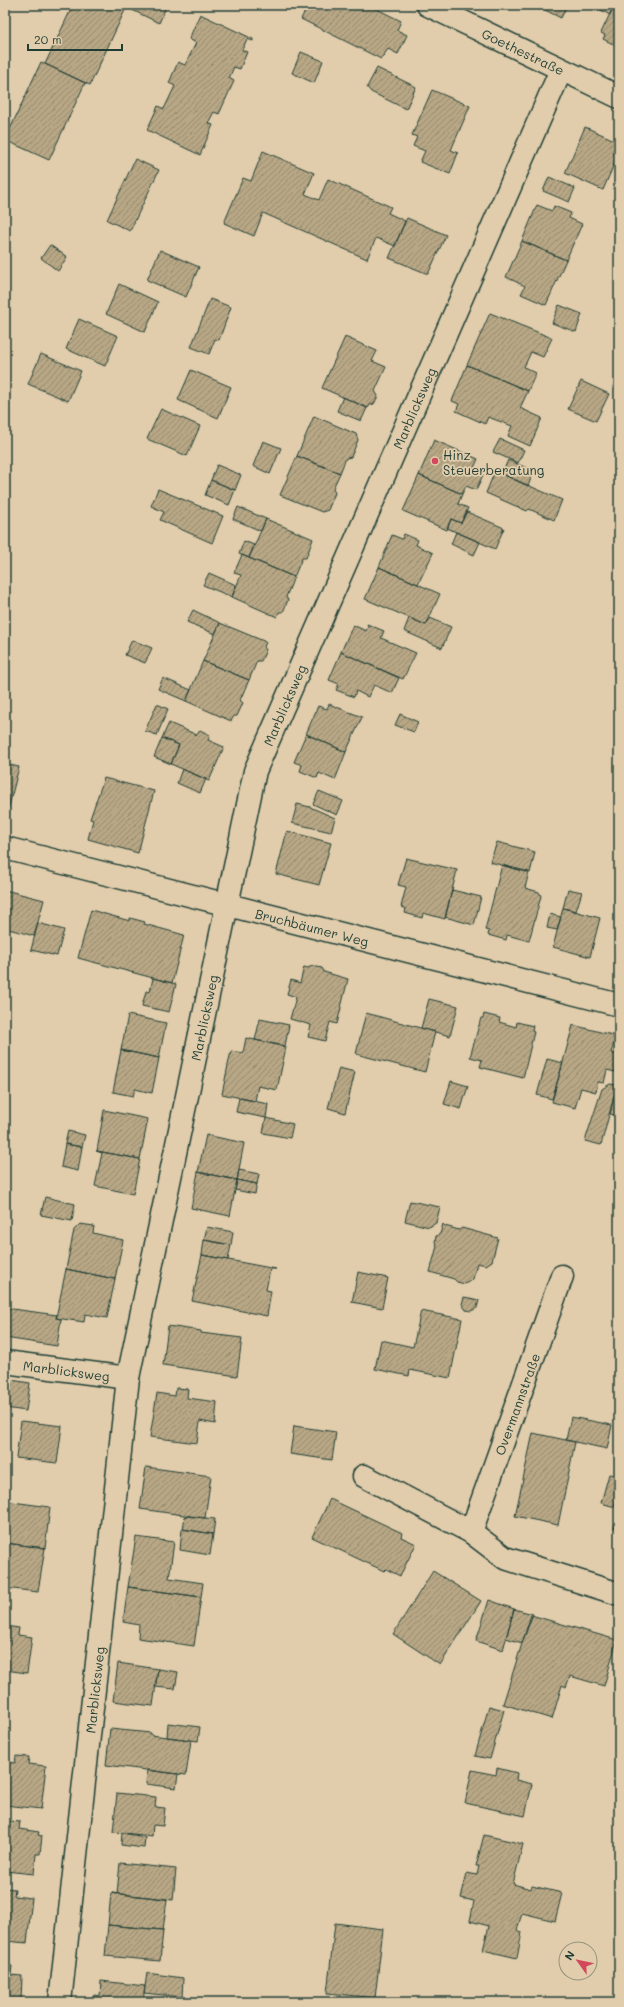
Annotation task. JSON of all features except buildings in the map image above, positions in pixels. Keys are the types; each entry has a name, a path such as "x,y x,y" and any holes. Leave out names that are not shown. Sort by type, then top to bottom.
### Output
{"street":[{"name":"Goethestraße","path":"436,7 561,70 619,97"},
{"name":"Marblicksweg","path":"60,2002 128,1378 255,770 561,70"},
{"name":"Bruchbäumer Weg","path":"5,848 619,1005"},
{"name":"Overmannstraße","path":"471,1532 562,1276"},
{"name":"Marblicksweg","path":"5,1362 128,1378"},
{"path":"364,1476 471,1532 505,1558 619,1594"}],"place":[{"name":"Hinz Steuerberatung","path":"435,461"}]}
